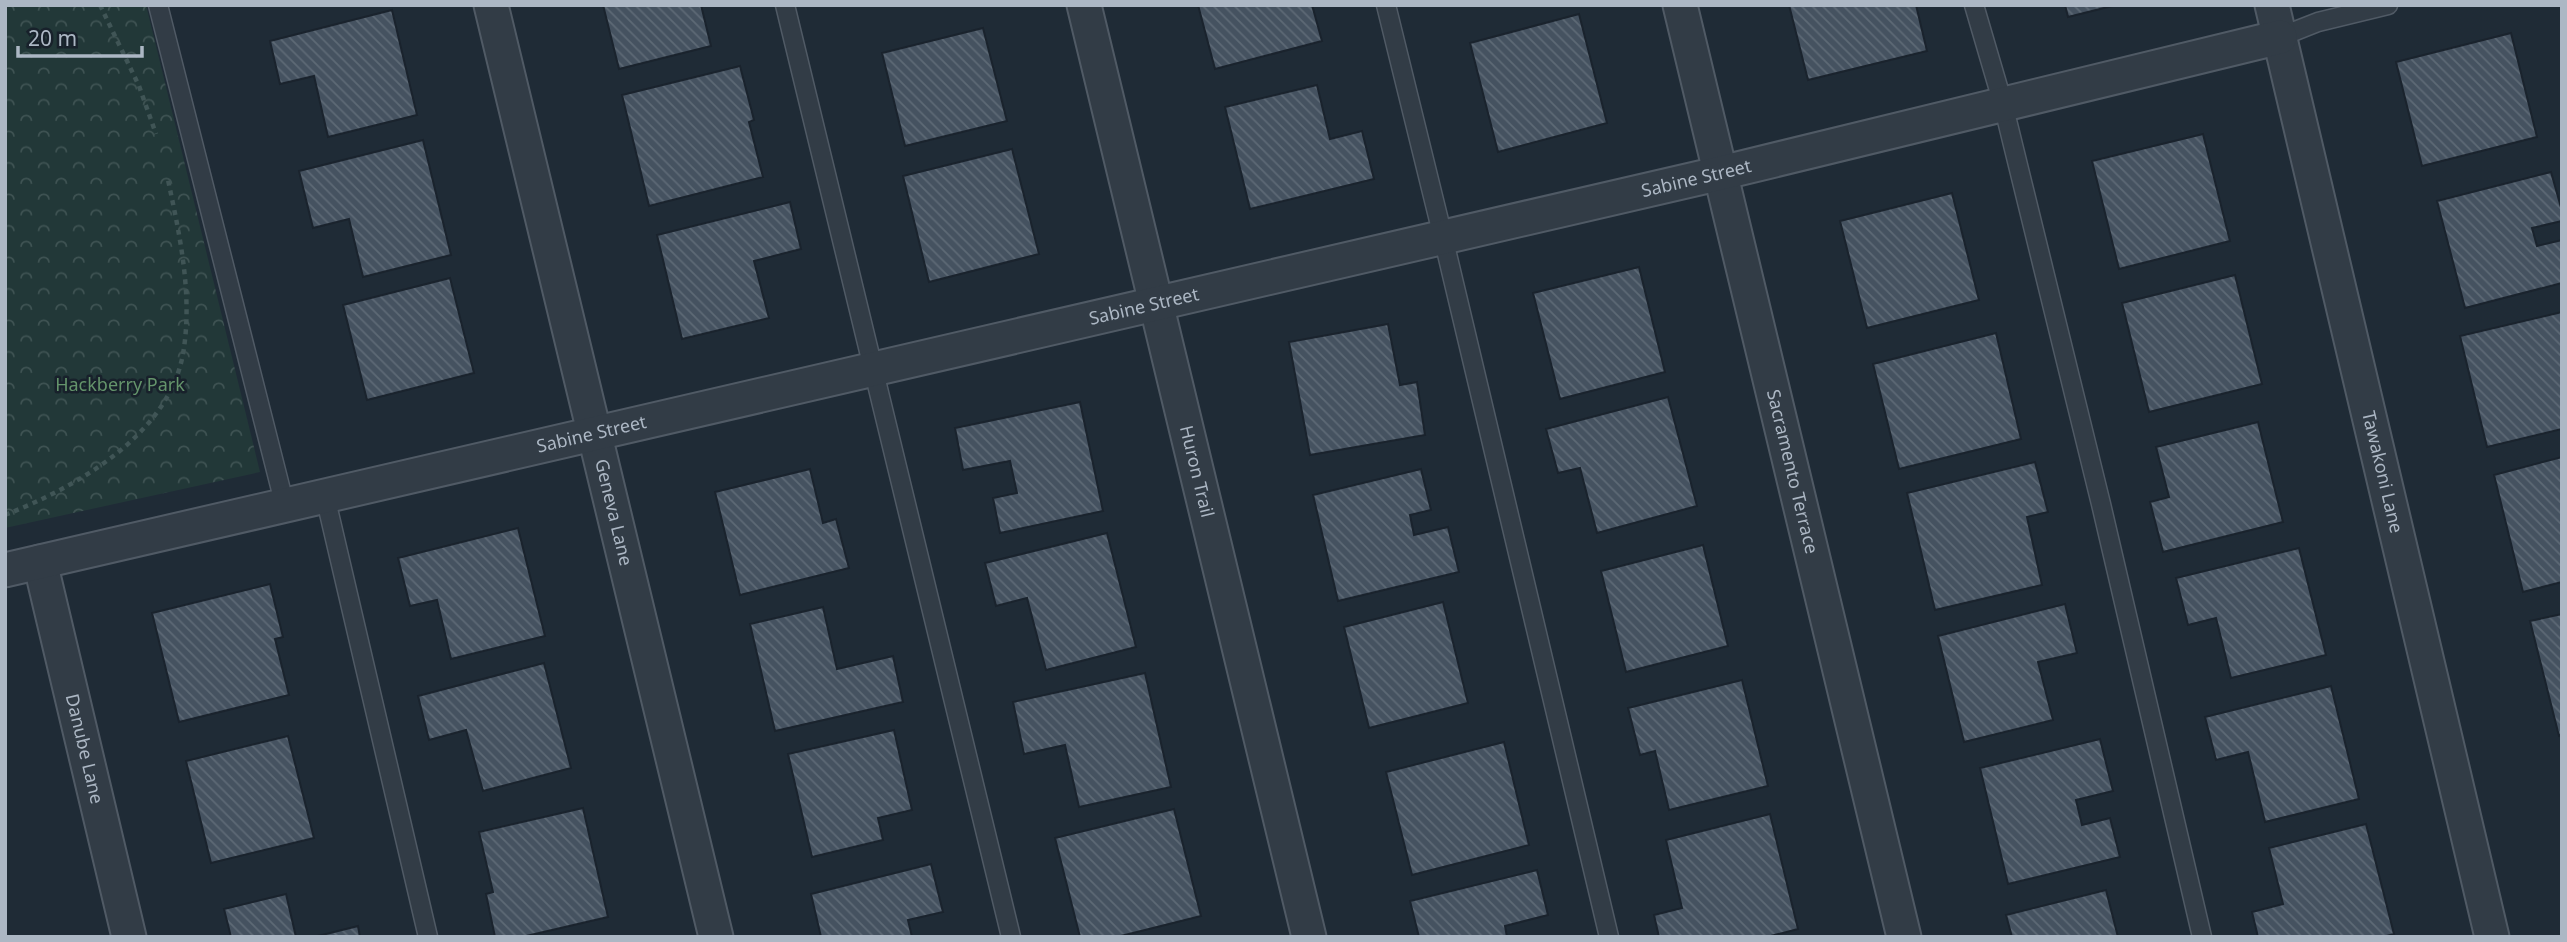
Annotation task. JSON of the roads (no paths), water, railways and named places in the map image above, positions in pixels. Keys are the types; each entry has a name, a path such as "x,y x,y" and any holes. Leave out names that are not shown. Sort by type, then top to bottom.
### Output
{"street":[{"name":"Geneva Lane","path":"491,5 597,433 716,937"},
{"name":"Huron Trail","path":"1084,5 1309,937"},
{"name":"Sacramento Terrace","path":"1679,5 1904,937"},
{"name":"Tawakoni Lane","path":"2272,5 2492,937"},
{"name":"Sabine Street","path":"5,569 1721,173 2280,37"},
{"name":"Danube Lane","path":"40,562 129,937"}],"lane":[{"path":"158,5 285,506"},
{"path":"785,5 1011,937"},
{"path":"1386,5 1609,937"},
{"path":"1974,5 2003,104 2101,505 2202,937"},
{"path":"2280,37 2318,22 2388,5"},
{"path":"325,496 428,937"}],"park label":[{"name":"Hackberry Park","path":"120,385"}]}
